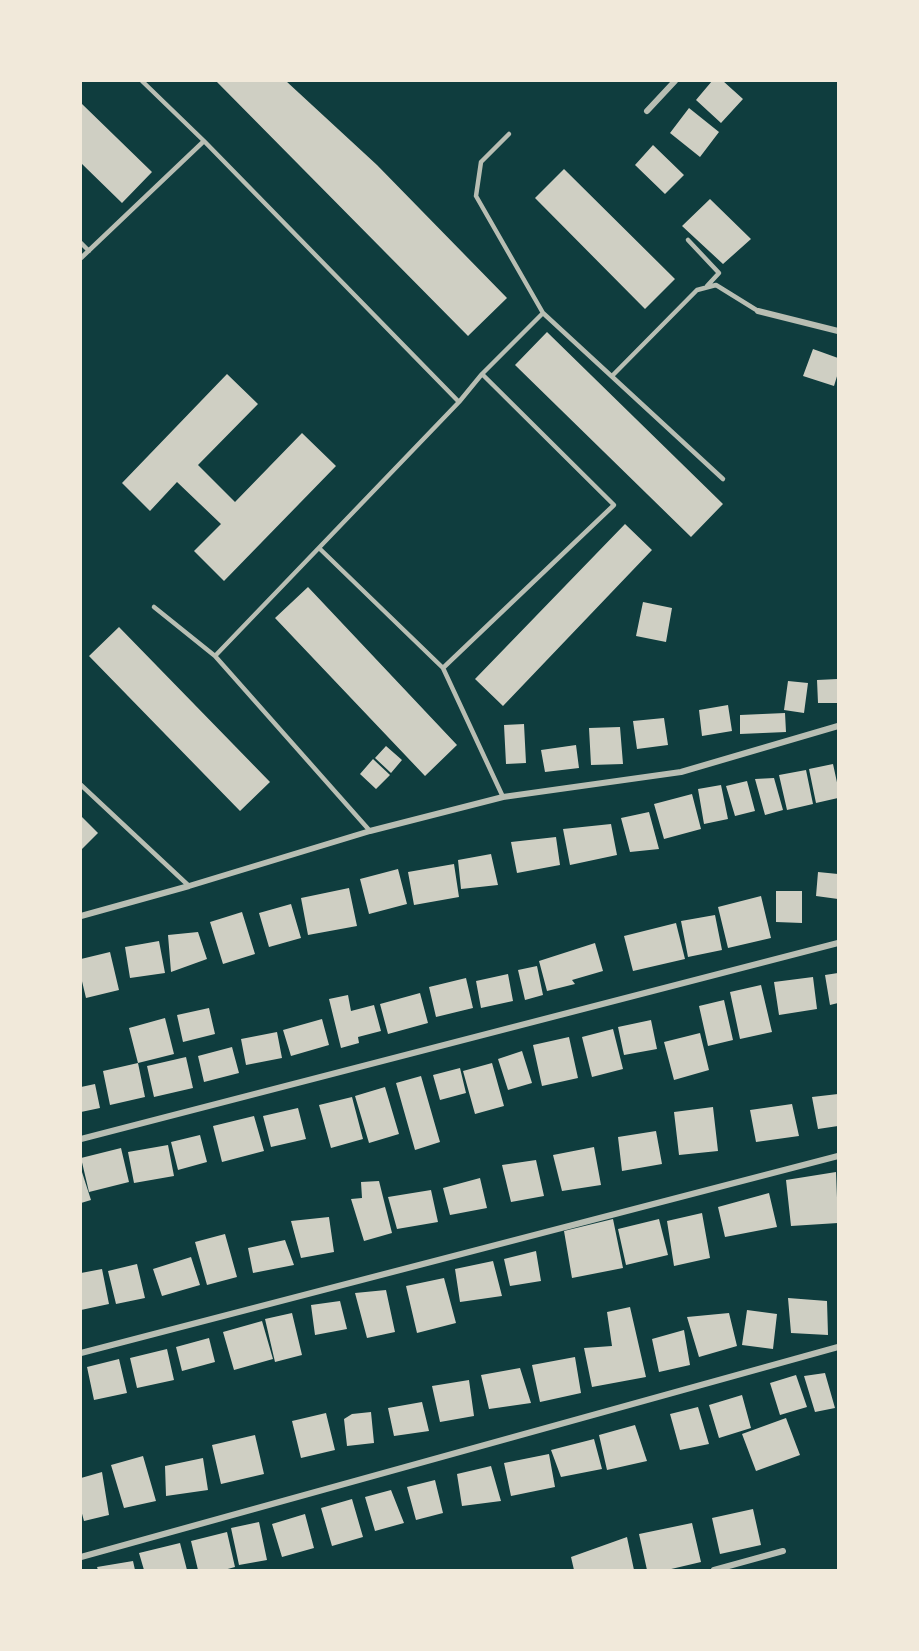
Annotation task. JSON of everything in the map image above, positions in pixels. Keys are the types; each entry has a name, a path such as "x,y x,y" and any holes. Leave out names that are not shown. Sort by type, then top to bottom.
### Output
{"street":[{"path":"647,111 675,81"},
{"path":"758,311 838,331"},
{"path":"81,916 370,831 503,797 681,772 838,726"},
{"path":"81,1139 838,943"},
{"path":"81,1353 838,1156"},
{"path":"81,1557 838,1347"},
{"path":"714,1570 783,1551"}],"lane":[{"path":"142,81 204,141 459,402"},
{"path":"509,134 481,162 476,195 543,313 723,479"},
{"path":"81,258 204,141"},
{"path":"688,240 719,273 705,288"},
{"path":"81,243 89,251"},
{"path":"612,376 697,290 716,285 758,311"},
{"path":"215,656 543,313"},
{"path":"443,668 614,505 483,374"},
{"path":"319,548 443,668 503,797"},
{"path":"154,607 215,656 370,831"},
{"path":"81,785 189,886"}],"building":[{"path":"216,81 286,81 377,165 507,298 468,336"},
{"path":"712,81 723,81 743,99 721,123 696,100"},
{"path":"81,103 152,172 122,203 81,163"},
{"path":"689,108 719,132 700,157 670,133"},
{"path":"653,145 684,175 665,194 635,165"},
{"path":"564,169 675,279 645,309 535,198"},
{"path":"710,199 751,239 723,264 682,226"},
{"path":"547,332 723,504 691,537 515,365"},
{"path":"813,349 838,358 838,373 834,386 803,376"},
{"path":"227,374 258,404 198,465 235,502 302,433 336,466 224,581 194,551 221,524 177,482 150,511 122,483"},
{"path":"625,524 652,550 503,706 475,679"},
{"path":"308,587 457,745 425,776 275,618"},
{"path":"643,602 672,608 666,642 636,636"},
{"path":"119,627 270,782 240,811 89,656"},
{"path":"838,679 838,703 818,703 817,680"},
{"path":"788,681 808,683 804,713 784,710"},
{"path":"728,705 732,731 702,736 699,710"},
{"path":"785,713 786,732 740,734 740,715"},
{"path":"664,718 668,745 637,749 633,721"},
{"path":"524,724 526,763 506,764 504,725"},
{"path":"620,727 623,764 591,765 589,728"},
{"path":"576,745 579,768 545,772 541,750"},
{"path":"386,746 402,760 391,773 375,758"},
{"path":"373,759 390,775 376,789 360,774"},
{"path":"833,764 838,798 816,803 809,769"},
{"path":"806,770 813,804 787,810 779,775"},
{"path":"774,778 783,810 765,815 755,779"},
{"path":"747,781 755,811 735,816 726,786"},
{"path":"721,785 728,819 704,824 698,789"},
{"path":"692,794 701,829 664,839 654,804"},
{"path":"649,812 659,849 630,852 621,818"},
{"path":"81,816 98,833 81,850"},
{"path":"611,824 617,855 570,865 563,829"},
{"path":"556,837 560,865 517,873 511,842"},
{"path":"491,854 498,885 461,889 458,860"},
{"path":"454,864 459,897 414,905 408,872"},
{"path":"398,869 407,904 369,914 360,879"},
{"path":"818,872 838,874 838,899 816,896"},
{"path":"349,888 357,926 308,935 301,898"},
{"path":"776,891 802,891 802,923 776,922"},
{"path":"761,896 771,938 728,948 718,907"},
{"path":"291,904 301,938 269,947 259,913"},
{"path":"242,912 255,954 223,964 210,922"},
{"path":"715,915 722,950 688,957 681,921"},
{"path":"676,923 685,959 633,971 624,936"},
{"path":"198,932 207,959 171,972 168,935"},
{"path":"159,941 165,973 130,978 125,947"},
{"path":"595,943 603,971 572,980 575,984 547,991 539,961"},
{"path":"110,952 119,990 86,998 81,977 81,959"},
{"path":"537,966 543,995 525,1000 518,970"},
{"path":"838,973 838,1003 830,1005 825,975"},
{"path":"508,974 513,1001 481,1008 476,981"},
{"path":"813,977 817,1009 779,1015 774,982"},
{"path":"466,978 473,1008 436,1017 429,987"},
{"path":"761,985 772,1032 740,1039 730,992"},
{"path":"420,993 428,1023 388,1034 380,1004"},
{"path":"348,995 351,1011 374,1005 381,1031 358,1037 359,1043 341,1048 329,999"},
{"path":"724,1000 733,1040 708,1046 699,1006"},
{"path":"209,1008 215,1034 183,1042 177,1015"},
{"path":"165,1018 174,1054 138,1063 129,1028"},
{"path":"322,1019 329,1045 291,1056 283,1030"},
{"path":"651,1020 657,1049 624,1055 618,1027"},
{"path":"613,1029 623,1069 592,1077 582,1037"},
{"path":"277,1032 282,1058 246,1065 241,1039"},
{"path":"700,1033 709,1070 674,1080 664,1042"},
{"path":"569,1037 578,1078 542,1086 533,1045"},
{"path":"232,1047 239,1073 204,1082 198,1056"},
{"path":"522,1051 532,1083 508,1090 498,1059"},
{"path":"186,1057 193,1088 154,1097 147,1066"},
{"path":"138,1063 145,1097 110,1105 103,1071"},
{"path":"492,1063 504,1106 475,1114 463,1071"},
{"path":"460,1068 466,1093 440,1100 433,1075"},
{"path":"421,1076 440,1142 415,1150 396,1083"},
{"path":"95,1084 100,1108 81,1112 81,1087"},
{"path":"385,1087 399,1134 369,1143 355,1096"},
{"path":"838,1094 838,1126 818,1129 812,1097"},
{"path":"352,1097 363,1139 331,1148 319,1105"},
{"path":"792,1104 799,1136 756,1142 750,1110"},
{"path":"713,1107 718,1151 679,1155 674,1112"},
{"path":"298,1108 306,1139 271,1147 263,1116"},
{"path":"254,1116 264,1151 222,1162 213,1126"},
{"path":"656,1131 662,1164 622,1171 618,1137"},
{"path":"200,1135 207,1162 178,1170 171,1142"},
{"path":"168,1145 174,1176 134,1183 128,1152"},
{"path":"594,1147 601,1185 562,1191 553,1155"},
{"path":"121,1148 129,1182 89,1192 81,1158"},
{"path":"536,1160 544,1196 511,1202 502,1165"},
{"path":"81,1169 91,1200 81,1203"},
{"path":"836,1172 838,1223 791,1226 786,1180"},
{"path":"480,1178 487,1208 450,1215 443,1188"},
{"path":"379,1181 392,1233 364,1241 351,1199 362,1198 361,1182"},
{"path":"431,1190 438,1222 397,1229 388,1197"},
{"path":"769,1193 777,1227 725,1237 718,1207"},
{"path":"702,1213 710,1258 674,1266 667,1221"},
{"path":"329,1217 334,1252 301,1258 291,1221"},
{"path":"613,1219 623,1268 572,1278 564,1231"},
{"path":"659,1219 668,1255 626,1265 618,1229"},
{"path":"225,1234 237,1277 207,1285 195,1242"},
{"path":"285,1240 294,1265 253,1273 248,1248"},
{"path":"536,1251 541,1281 510,1286 504,1259"},
{"path":"191,1257 200,1285 162,1296 153,1269"},
{"path":"493,1261 502,1296 460,1302 455,1269"},
{"path":"137,1264 145,1298 116,1304 108,1271"},
{"path":"102,1269 109,1304 81,1310 81,1273"},
{"path":"444,1278 456,1323 417,1333 406,1286"},
{"path":"386,1290 395,1332 367,1338 355,1293"},
{"path":"788,1298 827,1301 828,1335 791,1333"},
{"path":"340,1301 347,1329 315,1335 311,1305"},
{"path":"630,1307 646,1377 592,1387 584,1348 612,1346 607,1312"},
{"path":"747,1310 777,1314 773,1349 742,1345"},
{"path":"292,1313 302,1355 275,1362 265,1319"},
{"path":"729,1313 737,1346 699,1357 687,1317"},
{"path":"262,1321 273,1359 234,1370 223,1332"},
{"path":"684,1330 690,1365 659,1372 652,1339"},
{"path":"209,1338 215,1362 182,1371 176,1347"},
{"path":"167,1349 174,1380 137,1388 130,1358"},
{"path":"575,1357 581,1393 540,1402 532,1365"},
{"path":"119,1359 127,1393 94,1400 87,1367"},
{"path":"520,1368 531,1403 489,1409 481,1375"},
{"path":"825,1373 835,1408 815,1412 804,1376"},
{"path":"796,1375 807,1407 780,1415 770,1383"},
{"path":"469,1380 474,1416 440,1422 432,1386"},
{"path":"742,1395 751,1428 719,1438 709,1405"},
{"path":"422,1402 429,1431 394,1436 388,1408"},
{"path":"698,1407 709,1444 680,1450 670,1414"},
{"path":"371,1412 374,1443 347,1446 344,1419 352,1414"},
{"path":"326,1413 335,1450 301,1458 292,1421"},
{"path":"786,1418 800,1455 756,1471 742,1434"},
{"path":"635,1425 647,1461 607,1470 599,1435"},
{"path":"255,1435 264,1474 221,1484 212,1445"},
{"path":"594,1439 602,1469 561,1477 551,1450"},
{"path":"549,1454 555,1487 511,1496 504,1463"},
{"path":"143,1456 156,1501 124,1508 111,1465"},
{"path":"203,1458 208,1490 166,1496 165,1466"},
{"path":"491,1466 501,1501 462,1506 457,1474"},
{"path":"102,1472 109,1515 84,1521 81,1510 81,1478"},
{"path":"435,1480 443,1513 416,1520 407,1487"},
{"path":"391,1490 404,1523 375,1531 365,1497"},
{"path":"352,1499 363,1537 332,1546 321,1508"},
{"path":"753,1509 761,1545 720,1554 712,1518"},
{"path":"305,1514 314,1548 282,1557 272,1524"},
{"path":"259,1522 267,1560 239,1565 231,1528"},
{"path":"692,1523 701,1562 667,1570 647,1570 639,1534"},
{"path":"227,1532 235,1567 224,1570 198,1570 191,1541"},
{"path":"627,1537 634,1570 574,1570 571,1557"},
{"path":"180,1543 187,1570 144,1570 139,1553"},
{"path":"133,1561 135,1570 98,1570 97,1567"}]}
